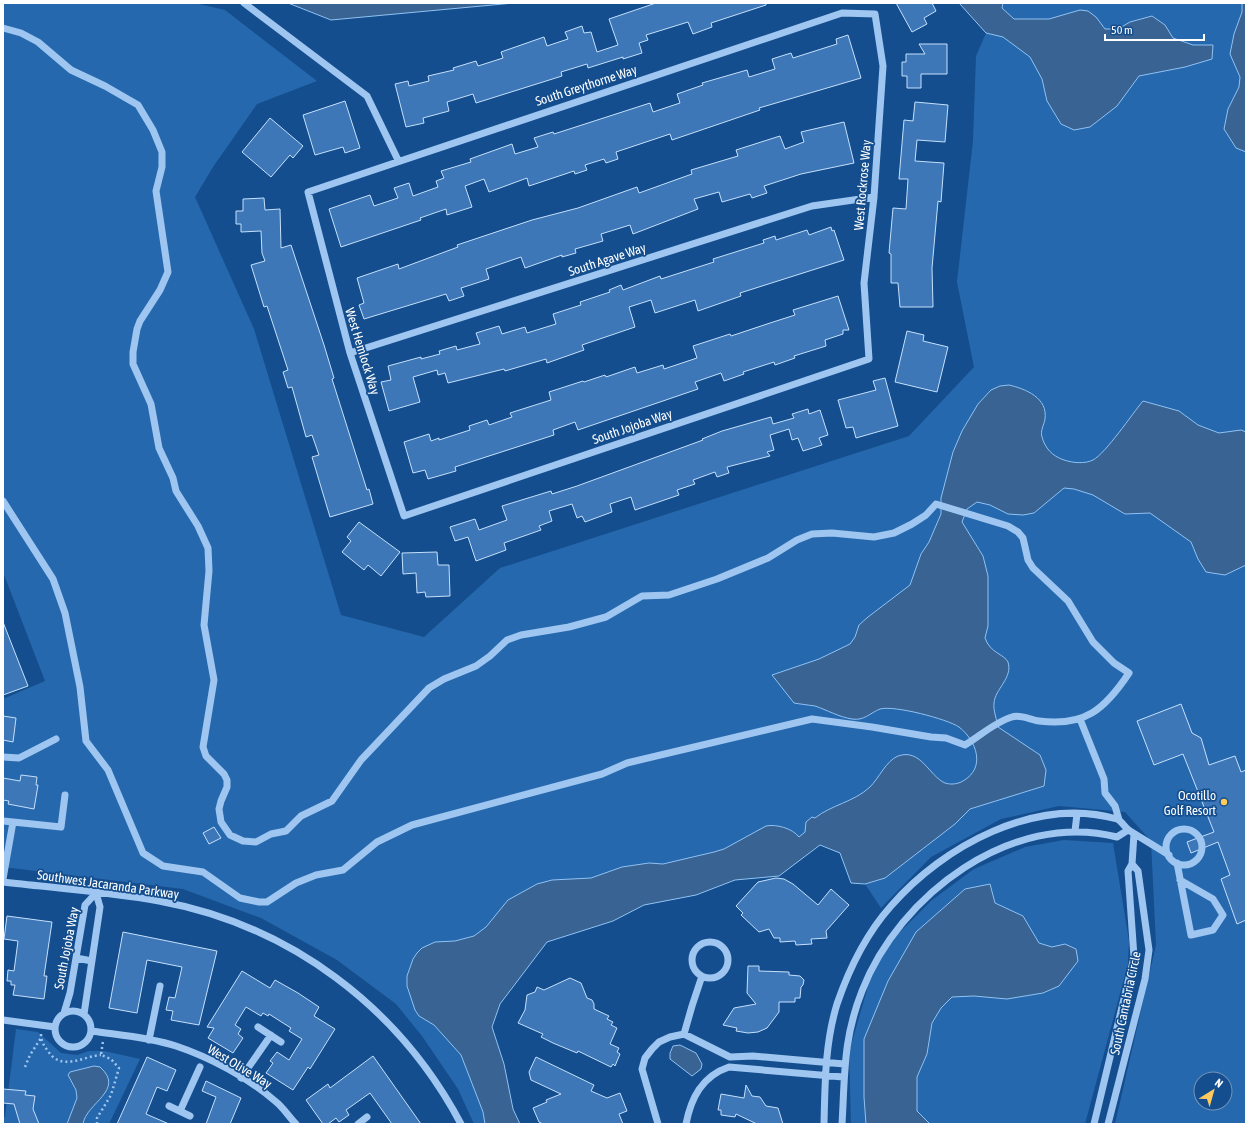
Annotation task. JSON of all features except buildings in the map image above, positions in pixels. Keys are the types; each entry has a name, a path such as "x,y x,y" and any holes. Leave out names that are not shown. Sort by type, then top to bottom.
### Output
{"street":[{"path":"244,3 367,96 398,160"},
{"name":"South Greythorne Way","path":"308,192 398,160 842,13 875,14"},
{"name":"West Rockrose Way","path":"869,359 864,283 874,197 883,66 875,14"},
{"path":"3,28 21,33 38,42 71,70 112,89 138,105 153,130 162,152 162,167 156,191 168,272 160,290 140,321 137,329 133,352 134,364 151,404 159,448 173,478 176,491 198,526 208,548 209,571 204,625 211,655 214,680 203,747 206,756 224,774 227,780 227,787 219,809 221,822 230,834 243,842 256,842 271,834 286,831 302,816 332,801 361,760 429,688 444,679 476,666 490,656 507,640 521,635 569,627 606,617 642,596 669,595 717,579 768,558 796,540 812,534 832,533 874,537 894,533 926,515 936,504 1008,526 1018,532 1026,544 1028,560 1033,568 1068,601 1093,642 1102,653 1129,673 1104,706 1080,719 1051,722 1013,716 965,745 946,738 812,719 627,763 602,774 412,826 377,842 343,870 316,875 296,883 267,902 249,901 226,890 203,872 163,866 143,853 108,770 86,741 80,687 66,613 53,579 3,501"},
{"name":"West Hemlock Way","path":"308,192 350,353 404,516"},
{"name":"South Agave Way","path":"350,353 812,206 874,197"},
{"name":"South Jojoba Way","path":"404,516 869,359"},
{"path":"1080,719 1104,779 1105,792 1114,806 1118,820 1131,832 1169,855 1177,863 1180,880 1191,935 1212,930 1223,915 1213,899 1180,880"},
{"path":"3,757 19,758 56,739"},
{"path":"3,821 61,827 65,795"},
{"path":"824,1124 826,1062 833,1020 853,965 875,926 906,890 924,874 944,860 987,834 1010,825 1038,817 1065,813 1118,820"},
{"path":"1075,831 1077,814"},
{"path":"3,880 13,822"},
{"path":"1169,855 1167,844 1172,834 1183,830 1194,832 1198,836 1202,846 1199,858 1189,864 1177,863"},
{"path":"842,1124 843,1076 848,1034 862,990 883,947 916,906 939,886 962,870 1008,845 1034,836 1075,831 1117,837 1131,832"},
{"name":"South Cantabria Circle","path":"1094,1124 1134,957 1128,871 1132,864 1131,832"},
{"name":"South Cantabria Circle","path":"1108,1124 1145,979 1150,950 1138,871 1132,864"},
{"name":"Southwest Jacaranda Parkway","path":"3,880 160,901 208,914 266,936 314,963 362,998 406,1041 426,1067 461,1124"},
{"name":"South Jojoba Way","path":"64,1013 76,958 85,905 96,893"},
{"name":"South Jojoba Way","path":"84,1014 100,907 96,893"},
{"path":"706,942 718,944 723,947 728,957 727,968 719,976 714,978 702,976 694,967 692,961 696,949 706,942"},
{"path":"76,958 92,961"},
{"path":"684,1034 702,976"},
{"path":"148,1040 160,986"},
{"path":"74,1010 84,1014 91,1024 92,1031 87,1041 83,1044 72,1047 61,1042 58,1038 55,1027 57,1021 64,1013 74,1010"},
{"path":"3,1020 55,1027"},
{"path":"258,1027 281,1042"},
{"name":"West Olive Way","path":"92,1031 148,1040 193,1052 242,1078 276,1101 296,1124"},
{"path":"658,1124 644,1080 642,1069 645,1058 660,1042 684,1034 698,1040 715,1051 730,1057 753,1056 844,1064"},
{"path":"242,1078 271,1035"},
{"path":"729,1067 730,1057"},
{"path":"180,1111 200,1067"},
{"path":"686,1124 696,1093 706,1080 720,1070 729,1067 843,1076"},
{"path":"169,1106 190,1116"},
{"path":"358,1124 367,1117"}],"path":[{"path":"25,1067 30,1055 41,1038 42,1025"},
{"path":"101,1055 105,1033"},
{"path":"41,1038 50,1054 58,1060 74,1062 90,1056 101,1055 111,1059 119,1068 111,1095 97,1118 97,1124"}],"shaded area":[{"name":"Ocotillo Golf Resort","path":"3,3 195,3 225,10 317,81 257,104 213,167 195,197 254,329 341,615 424,637 500,568 909,436 974,367 957,282 973,141 976,56 986,33 959,3 1246,3 1246,1124 1115,1124 1156,945 1151,841 1125,812 1059,806 1001,819 931,857 881,908 865,884 851,883 840,853 820,845 779,876 735,880 696,895 644,905 613,921 547,942 500,1004 492,1027 504,1064 513,1109 520,1124 474,1124 458,1089 422,1036 396,1004 337,960 261,918 183,889 3,867 3,699 45,681 3,572"},
{"path":"288,3 514,3 331,20"},
{"path":"959,3 1003,3 1002,8 1014,19 1049,19 1080,10 1088,11 1096,17 1105,29 1118,29 1130,22 1152,16 1165,25 1173,38 1193,45 1213,45 1212,59 1185,67 1139,76 1117,106 1090,127 1074,130 1061,124 1047,101 1042,79 1030,57 1003,37 986,33"},
{"path":"1242,3 1246,3 1246,152 1236,148 1224,129 1228,109 1239,87 1240,77 1230,54 1234,34 1242,12"},
{"path":"1009,385 1029,392 1039,400 1043,405 1045,412 1045,419 1041,432 1045,445 1056,456 1071,462 1086,462 1093,460 1098,456 1112,442 1143,401 1179,411 1198,425 1219,433 1241,430 1246,432 1246,565 1225,575 1206,572 1198,559 1191,542 1150,513 1125,514 1093,495 1074,489 1064,488 1034,513 1023,515 1008,514 990,505 977,502 967,509 962,522 983,556 988,576 988,626 985,638 993,650 1006,659 1009,668 994,703 998,727 1040,755 1046,770 1044,786 970,809 955,824 885,878 865,884 851,883 840,853 820,845 779,876 735,880 696,895 644,905 613,921 547,942 500,1004 492,1027 504,1064 513,1109 520,1124 485,1124 483,1112 461,1055 434,1025 419,1016 415,1010 407,986 407,976 413,959 422,948 435,942 455,941 474,936 486,927 508,900 537,884 552,880 591,878 622,867 649,863 663,864 714,852 724,849 766,826 784,827 799,837 805,832 806,822 812,817 815,818 864,792 870,787 890,762 898,756 913,756 919,759 939,780 945,783 959,783 970,776 975,769 977,762 974,747 965,733 953,724 944,720 908,711 887,708 880,709 860,719 847,718 815,706 794,703 772,675 819,659 850,644 855,637 859,625 910,585 921,554 929,542 941,514 941,498 953,452 962,431 978,404 991,390 1000,386"},
{"path":"1064,840 1113,843 1129,941 1128,964 1085,1124 851,1124 849,1052 869,983 888,944 932,900 974,869 1025,847"},
{"path":"990,884 995,903 1023,916 1039,943 1052,947 1065,944 1076,949 1078,961 1059,986 1043,993 1007,999 974,996 952,997 941,1008 932,1023 927,1054 917,1077 917,1111 930,1124 866,1124 864,1097 864,1039 888,981 916,932 965,889"},
{"path":"16,1029 38,1032 61,1053 77,1055 89,1051 104,1051 140,1059 109,1124 3,1124"},
{"path":"680,1045 696,1053 702,1064 701,1069 692,1076 670,1059 670,1053 673,1046"},
{"path":"94,1066 100,1067 107,1075 109,1083 107,1090 86,1116 83,1124 67,1124 77,1098 76,1090 68,1075 70,1072"}],"place":[{"name":"Ocotillo Golf Resort","path":"1224,802"}]}
